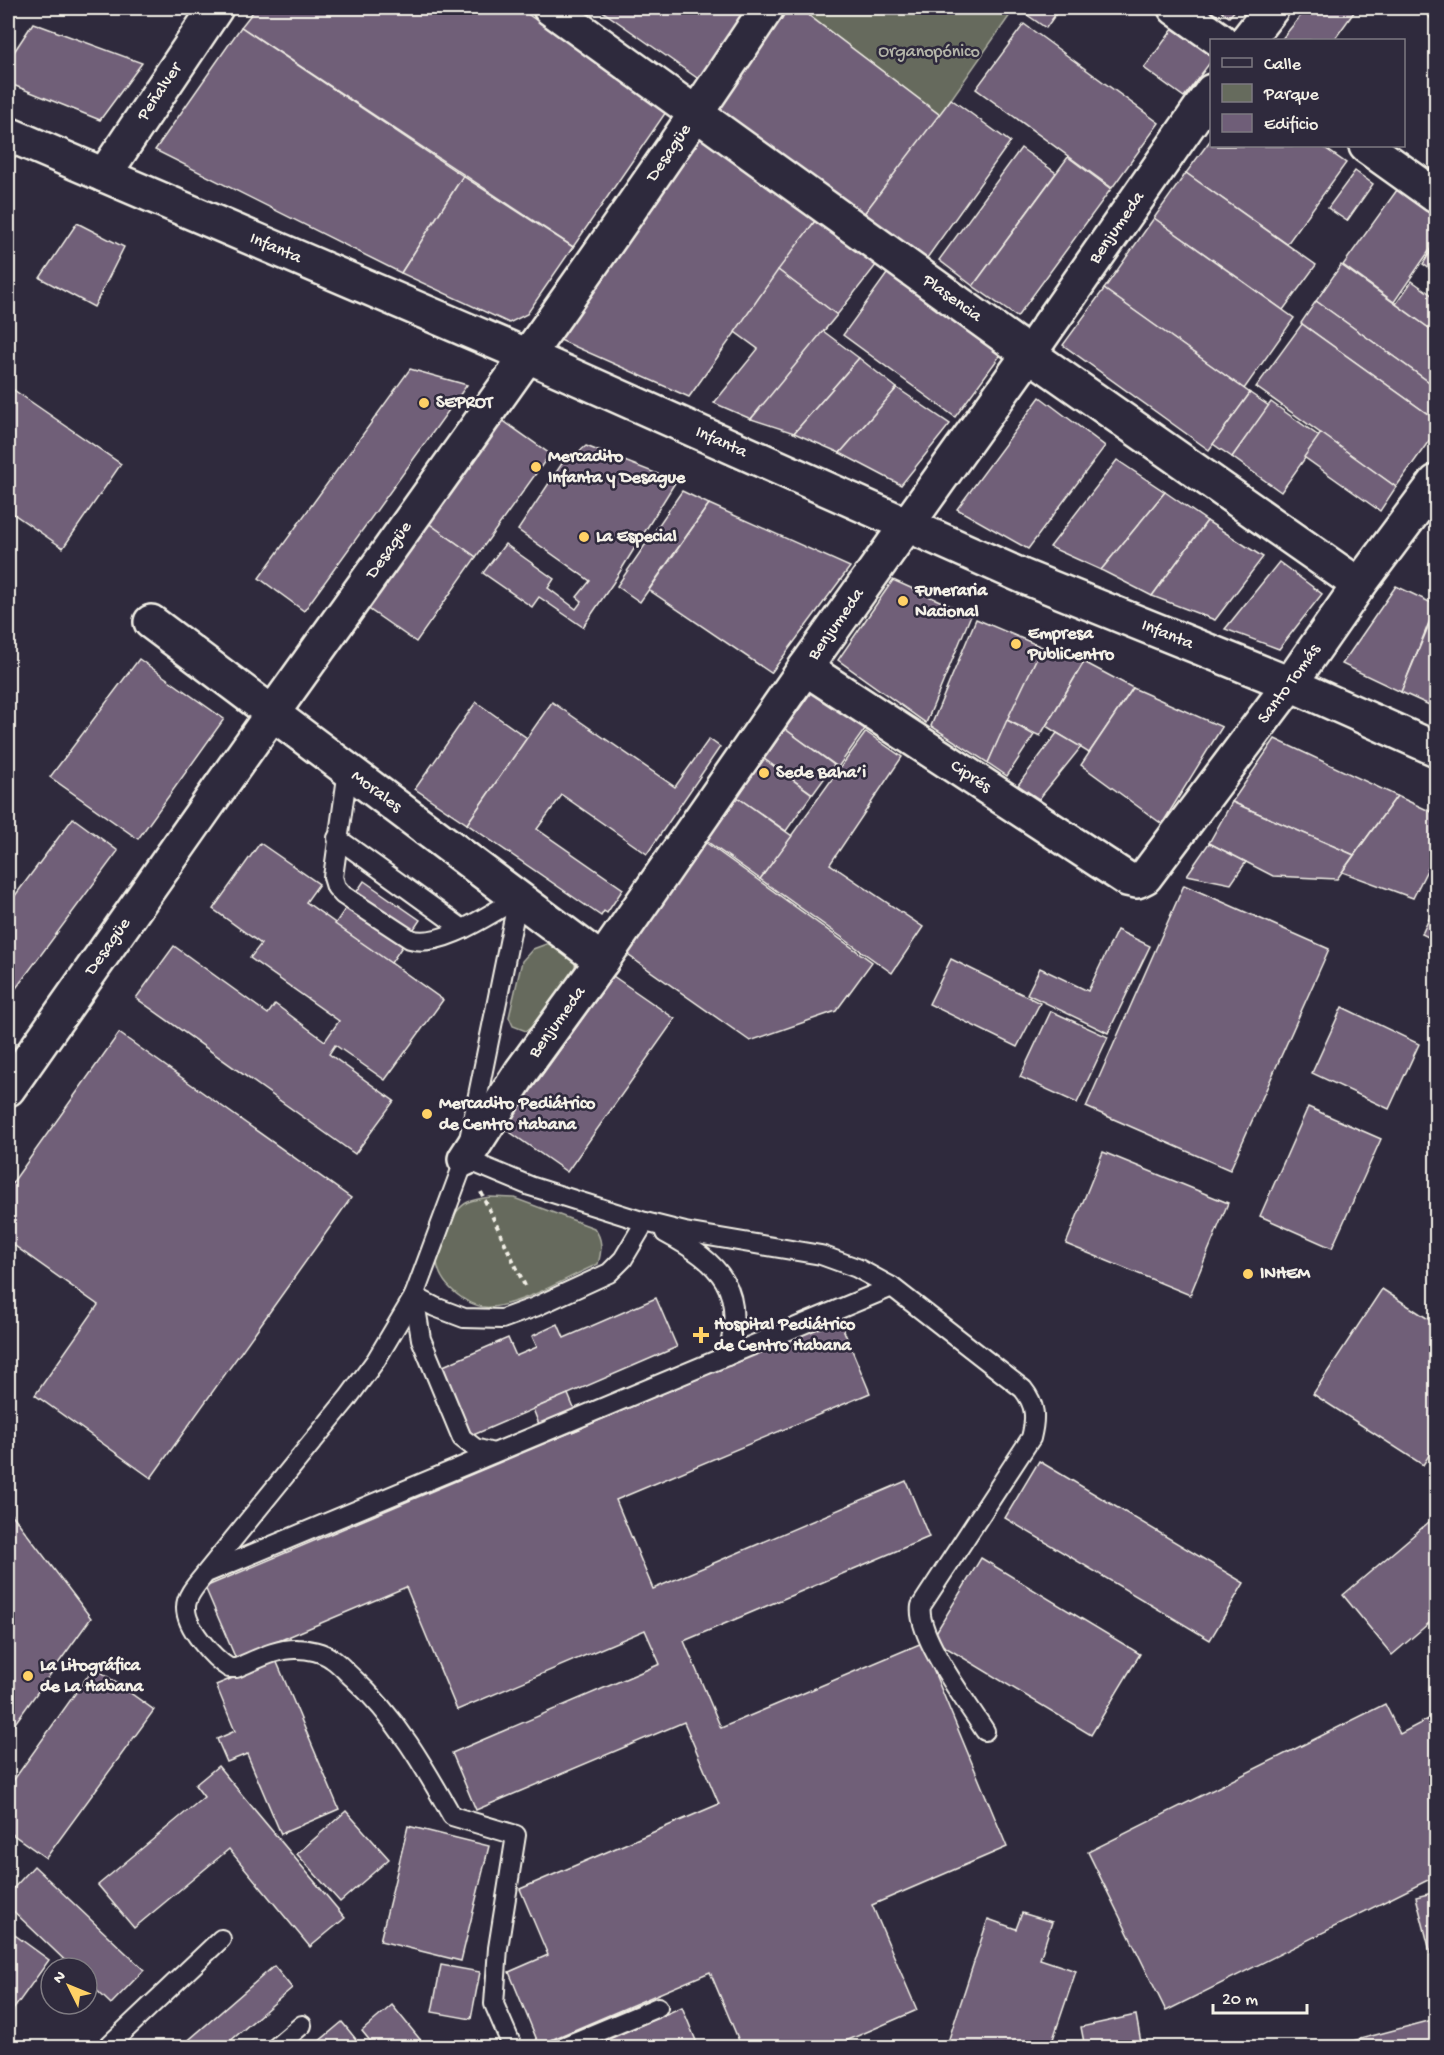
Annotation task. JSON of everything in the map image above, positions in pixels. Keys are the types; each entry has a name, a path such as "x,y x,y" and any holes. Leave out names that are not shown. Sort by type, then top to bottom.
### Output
{"street":[{"name":"Peñalver","path":"104,175 216,8"},
{"name":"Plasencia","path":"550,8 1029,354 1359,585"},
{"name":"Desagüe","path":"8,1089 528,356 767,8"},
{"path":"1175,8 1219,39"},
{"path":"1248,39 1272,8"},
{"name":"Benjumeda","path":"465,1160 521,1072 602,961 805,668 1029,354 1210,94"},
{"name":"Infanta","path":"8,134 528,356 1022,576 1290,684 1437,749"},
{"path":"1367,147 1437,196"},
{"name":"Santo Tomás","path":"1137,880 1144,877 1290,684 1359,585 1437,482"},
{"name":"Morales","path":"151,622 602,961"},
{"name":"Ciprés","path":"805,668 1127,879 1137,880"}],"lane":[{"path":"348,770 333,877 336,887 343,895 410,939 420,942 430,941 463,929 518,898"},
{"path":"337,838 463,929"},
{"path":"513,2048 494,2004 498,1948 516,1835 452,1816 423,1763 392,1718 332,1658 319,1653 294,1649 280,1651 236,1668 229,1668 222,1664 197,1635 186,1606 190,1593 348,1398 376,1360 414,1296 465,1160 518,898"},
{"path":"465,1160 530,1186 645,1222 685,1232 821,1255 857,1268 892,1287 1011,1378 1031,1399 1035,1410 1035,1424 1031,1438 921,1606 920,1614 928,1641 985,1731"},
{"path":"414,1296 435,1307 464,1317 502,1319 535,1307 609,1273 623,1259 645,1222"},
{"path":"645,1222 708,1260 724,1281 730,1291 735,1314 727,1356"},
{"path":"205,1574 892,1287"},
{"path":"414,1296 421,1339 462,1438 475,1448 493,1453"},
{"path":"106,2048 221,1939"},
{"path":"560,2048 658,2007"},
{"path":"275,2048 302,2025"}],"path":[{"path":"465,1160 535,1307"}],"green space":[{"name":"Organopónico","path":"799,8 1015,8 940,115"},
{"path":"549,943 558,945 575,959 575,967 537,1023 526,1031 513,1026 509,1017 522,961 533,949"},
{"path":"490,1197 514,1198 594,1228 601,1245 598,1264 532,1295 505,1304 484,1307 465,1300 445,1283 438,1267 437,1254 446,1228 462,1206 471,1201"}],"building":[{"path":"256,8 519,8 666,112 573,247 241,27"},
{"path":"598,8 738,8 747,14 700,80"},
{"path":"788,8 799,8 940,115 860,219 710,114"},
{"path":"1022,8 1060,8 1046,28 1020,10"},
{"path":"1217,8 1237,8 1229,17"},
{"path":"1307,8 1357,8 1335,39 1282,39"},
{"path":"1424,8 1436,8 1436,28"},
{"path":"33,23 142,63 100,120 8,83 8,61"},
{"path":"1024,24 1159,123 1112,188 976,89"},
{"path":"241,27 463,176 401,273 155,150"},
{"path":"1173,29 1210,55 1210,63 1184,97 1144,68"},
{"path":"951,99 1010,142 922,265 860,219"},
{"path":"701,137 815,221 689,397 560,340"},
{"path":"1210,141 1210,147 1323,147 1346,163 1287,244 1186,173"},
{"path":"1021,148 1056,173 973,286 939,260"},
{"path":"1068,157 1111,189 1017,317 973,286"},
{"path":"1355,171 1373,184 1347,221 1328,208"},
{"path":"1186,173 1316,265 1283,310 1154,218"},
{"path":"463,176 573,247 527,314 509,323 401,273"},
{"path":"1397,190 1436,218 1436,241 1394,302 1343,265"},
{"path":"1154,218 1294,318 1244,389 1104,289"},
{"path":"815,221 877,264 837,315 778,270"},
{"path":"77,223 124,247 94,307 40,278"},
{"path":"1436,243 1436,273 1423,264"},
{"path":"1341,265 1436,333 1436,387 1316,301"},
{"path":"778,270 837,315 751,419 714,403 758,349 735,332"},
{"path":"889,271 1002,353 955,417 843,335"},
{"path":"1412,281 1436,298 1436,333 1396,304"},
{"path":"1104,289 1250,393 1209,450 1063,345"},
{"path":"1316,301 1436,387 1436,420 1301,323"},
{"path":"1302,324 1436,420 1436,431 1396,487 1256,387"},
{"path":"823,331 859,358 794,433 751,419"},
{"path":"859,358 897,388 840,453 794,433"},
{"path":"410,369 467,385 304,611 259,578"},
{"path":"8,386 121,464 63,548 8,510"},
{"path":"897,388 950,424 901,485 840,453"},
{"path":"1250,393 1269,406 1232,457 1213,444"},
{"path":"1040,397 1105,446 1028,549 957,509"},
{"path":"1271,402 1320,437 1281,492 1232,457"},
{"path":"495,415 550,454 476,557 421,518"},
{"path":"1321,433 1396,487 1380,511 1304,457"},
{"name":"La Especial","path":"586,446 676,481 583,627 539,597 532,607 483,573 505,544 554,579 548,588 576,609 582,601 577,597 590,581 518,530 569,453 573,457"},
{"path":"1117,460 1165,492 1101,570 1050,547"},
{"path":"682,491 709,504 640,602 617,586"},
{"path":"1165,492 1207,521 1152,596 1101,570"},
{"path":"709,504 850,567 771,673 649,590"},
{"path":"421,518 476,557 416,642 360,603"},
{"path":"1207,521 1263,557 1215,620 1152,596"},
{"path":"1279,562 1322,594 1279,649 1225,629"},
{"path":"893,580 971,615 926,723 838,660"},
{"path":"1396,586 1436,605 1401,692 1342,664"},
{"path":"1436,608 1436,708 1401,692"},
{"path":"976,619 1042,647 988,763 931,726"},
{"path":"1042,647 1084,662 1040,736 1007,720"},
{"path":"139,659 224,719 138,839 50,777"},
{"path":"1084,662 1133,688 1089,753 1046,726"},
{"path":"1133,688 1222,727 1162,824 1081,765"},
{"path":"812,691 865,729 838,767 785,729"},
{"path":"476,702 527,738 467,824 415,789"},
{"path":"552,702 675,787 709,739 720,747 647,854 562,795 537,829 623,889 607,913 604,911 601,916 467,824"},
{"path":"1007,720 1034,735 1007,776 988,763"},
{"path":"785,729 834,765 813,794 764,759"},
{"path":"866,732 902,757 830,864 923,927 892,973 760,879"},
{"path":"1057,733 1081,747 1039,799 1018,785"},
{"path":"1275,739 1397,796 1354,855 1232,802"},
{"path":"764,759 812,794 786,831 737,797"},
{"path":"1397,796 1436,814 1436,852 1413,898 1342,872"},
{"path":"737,797 792,836 760,879 705,840"},
{"path":"1232,802 1354,855 1337,879 1273,876 1209,843"},
{"path":"73,818 118,851 8,999 8,905"},
{"path":"705,842 872,962 836,1011 750,1041 625,953"},
{"path":"260,843 319,884 306,902 443,1000 385,1080 335,1045 329,1054 394,1101 355,1154 136,998 174,946 268,1014 275,1004 325,1041 339,1021 250,958 261,944 213,909"},
{"path":"1209,843 1246,862 1231,884 1187,875"},
{"path":"364,881 420,920 391,963 335,924"},
{"path":"1184,885 1329,949 1230,1170 1086,1107"},
{"path":"1436,904 1436,941 1422,934"},
{"path":"1117,930 1150,946 1108,1033 1027,994 1040,968 1088,991"},
{"path":"951,959 1040,1003 1017,1047 929,1004"},
{"path":"613,976 675,1019 567,1172 504,1128"},
{"path":"1342,1007 1419,1044 1389,1109 1312,1073"},
{"path":"1051,1011 1108,1037 1077,1103 1020,1077"},
{"path":"119,1033 351,1198 151,1478 35,1395 98,1305 8,1241 8,1189"},
{"path":"1308,1107 1381,1139 1332,1248 1260,1216"},
{"path":"1103,1152 1228,1203 1190,1295 1066,1244"},
{"path":"1382,1289 1436,1324 1436,1444 1423,1465 1313,1394"},
{"path":"656,1298 677,1347 471,1436 441,1367 508,1338 516,1356 537,1347 532,1336 558,1324 564,1338"},
{"path":"839,1319 870,1393 616,1500 653,1589 906,1481 929,1537 684,1641 721,1728 922,1643 1007,1847 872,1905 917,2010 830,2048 742,2048 710,1972 539,2045 509,1972 548,1955 520,1889 719,1804 684,1722 476,1810 452,1753 660,1664 645,1630 457,1710 406,1587 236,1659 205,1587"},
{"path":"568,1394 582,1428 546,1442 533,1409"},
{"path":"1039,1461 1244,1583 1210,1640 1005,1518"},
{"name":"La Litográfica de La Habana","path":"8,1509 91,1618 8,1733"},
{"path":"1436,1516 1436,1617 1392,1655 1343,1595"},
{"path":"981,1558 1140,1654 1091,1735 932,1639"},
{"path":"276,1660 339,1809 281,1834 247,1754 227,1762 217,1739 235,1731 216,1685"},
{"path":"94,1667 154,1710 46,1858 8,1831 8,1788"},
{"path":"1385,1704 1400,1734 1436,1715 1436,1876 1166,2011 1088,1852"},
{"path":"218,1766 345,1918 310,1947 229,1849 134,1928 98,1885 204,1797 195,1785"},
{"path":"346,1811 389,1859 340,1902 297,1854"},
{"path":"408,1826 489,1846 461,1961 380,1941"},
{"path":"34,1866 144,1970 111,2004 99,1992 99,1956 60,1956 8,1906 8,1894"},
{"path":"1436,1892 1436,1974 1416,1897"},
{"path":"1022,1913 1052,1922 1040,1959 1076,1971 1050,2048 946,2048 988,1919 1016,1929"},
{"path":"8,1930 44,1956 39,1956 39,1974 8,2017"},
{"path":"441,1965 480,1972 471,2019 432,2012"},
{"path":"274,1966 292,1988 222,2048 185,2048 183,2045"},
{"path":"392,2005 427,2048 376,2048 362,2031"},
{"path":"682,2007 699,2048 611,2048 607,2040"},
{"path":"1136,2015 1142,2048 1085,2048 1081,2027"},
{"path":"1436,2019 1436,2048 1326,2048"},
{"path":"342,2022 363,2048 311,2048"}],"place":[{"name":"SEPROT","path":"424,403"},
{"name":"Mercadito Infanta y Desague","path":"536,467"},
{"name":"La Especial","path":"584,537"},
{"name":"Funeraria Nacional","path":"903,601"},
{"name":"Empresa PubliCentro","path":"1016,644"},
{"name":"Sede Baha’i","path":"764,773"},
{"name":"Mercadito Pediátrico de Centro Habana","path":"427,1114"},
{"name":"INHEM","path":"1248,1274"},
{"name":"Hospital Pediátrico de Centro Habana","path":"701,1335"},
{"name":"La Litográfica de La Habana","path":"28,1676"}]}
